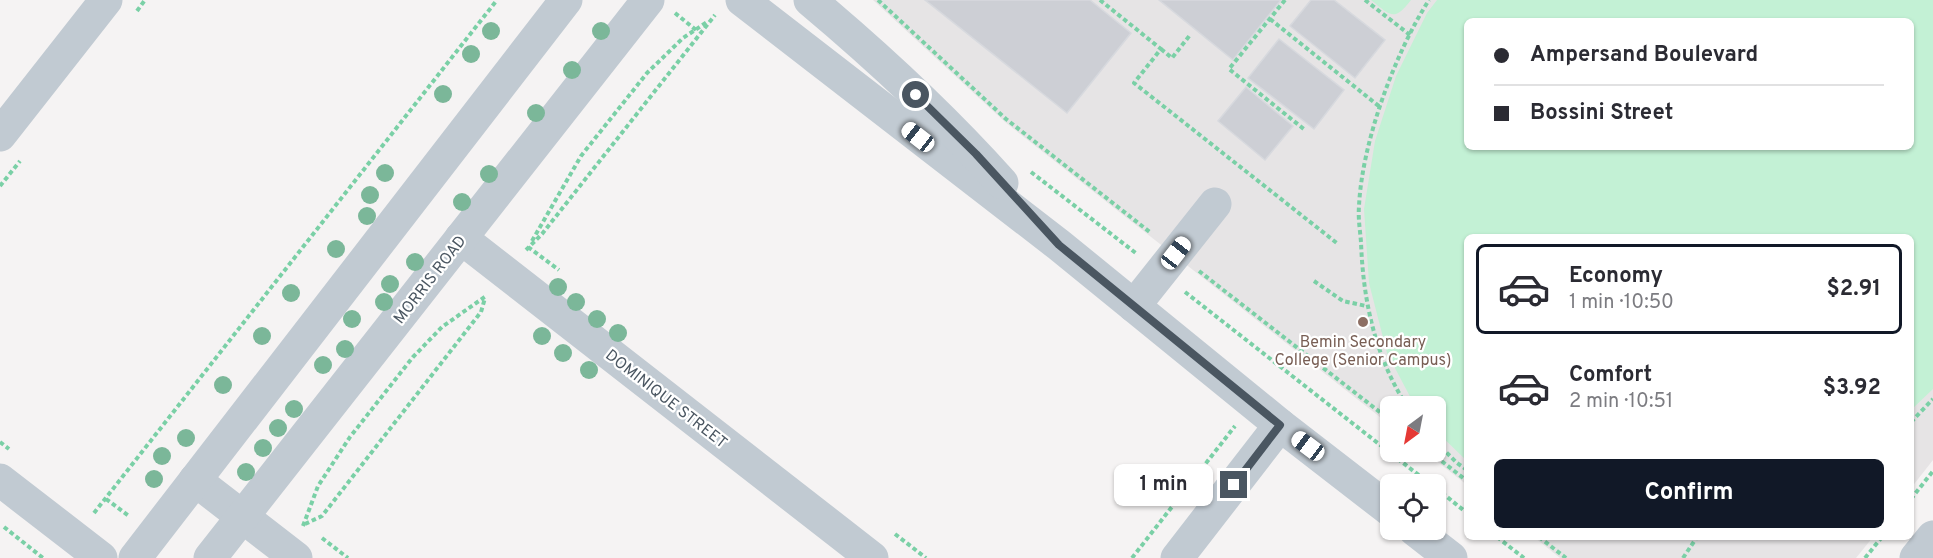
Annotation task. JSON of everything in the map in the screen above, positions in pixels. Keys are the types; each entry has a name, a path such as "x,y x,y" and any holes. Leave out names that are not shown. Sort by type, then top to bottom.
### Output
{"street":[{"path":"135,558 566,0"},
{"name":"MORRIS ROAD","path":"210,558 648,0"},
{"path":"742,0 1059,245 1280,425 1380,502"},
{"path":"810,0 871,50 976,154 1059,245"},
{"path":"0,135 119,8"},
{"path":"1134,306 1215,204"},
{"name":"DOMINIQUE STREET","path":"461,238 872,558"},
{"path":"1177,558 1280,425"},
{"path":"0,480 100,558"},
{"path":"195,480 296,558"},
{"path":"1916,558 1933,537"},
{"path":"1428,540 1451,558"}],"path":[{"path":"119,8 146,0"},
{"path":"74,538 497,0"},
{"path":"878,0 1006,119 1168,263 1418,474"},
{"path":"1100,0 1172,58 1190,36"},
{"path":"1285,0 1229,69 1305,130"},
{"path":"1365,0 1410,35"},
{"path":"1400,396 1378,347 1366,306 1359,206 1367,158 1380,106 1399,56 1429,0"},
{"path":"713,17 542,234 528,247 581,156 647,73 683,38 713,17"},
{"path":"1270,19 1380,106"},
{"path":"1161,49 1134,83 1338,244"},
{"path":"1025,167 1168,263 1380,413"},
{"path":"1314,281 1342,301 1366,306"},
{"path":"485,297 481,312 321,516 305,524 318,486 350,438 413,357 442,327 485,297"},
{"path":"1914,419 1933,399"},
{"path":"1132,558 1235,426"},
{"path":"1446,451 1464,467"},
{"path":"1443,462 1464,479"},
{"path":"1914,495 1933,472"},
{"path":"1446,497 1464,511"},
{"path":"0,523 43,558"},
{"path":"305,524 348,558"},
{"path":"1501,540 1524,558"},
{"path":"1543,540 1566,558"},
{"path":"1683,558 1695,540"},
{"path":"1865,558 1880,540"}],"shaded area":[{"name":"Bemin Secondary College (Senior Campus)","path":"873,0 1933,0 1933,460 1914,484 1914,234 1464,234 1464,483 1438,462 1446,462 1446,396 1380,396 1380,417 1005,122"},
{"path":"1538,540 1871,540 1856,558 1560,558"}],"green space":[{"path":"1371,0 1411,0 1400,12 1392,14"},
{"path":"1437,0 1933,0 1933,389 1914,407 1914,234 1464,234 1464,458 1446,441 1446,396 1410,396 1387,353 1369,283 1364,209 1375,141 1396,76 1427,13"}],"building":[{"path":"925,0 1090,0 1131,33 1067,113"},
{"path":"1159,0 1281,0 1233,60"},
{"path":"1311,0 1334,0 1385,40 1355,78 1290,26"},
{"path":"1279,39 1344,90 1314,129 1248,78"},
{"path":"1246,87 1293,126 1265,160 1218,121"}],"place":[{"name":"Bemin Secondary College (Senior Campus)","path":"1363,322"}],"route":[{"path":"916,95 976,154 1059,245 1280,425 1234,485"}]}
